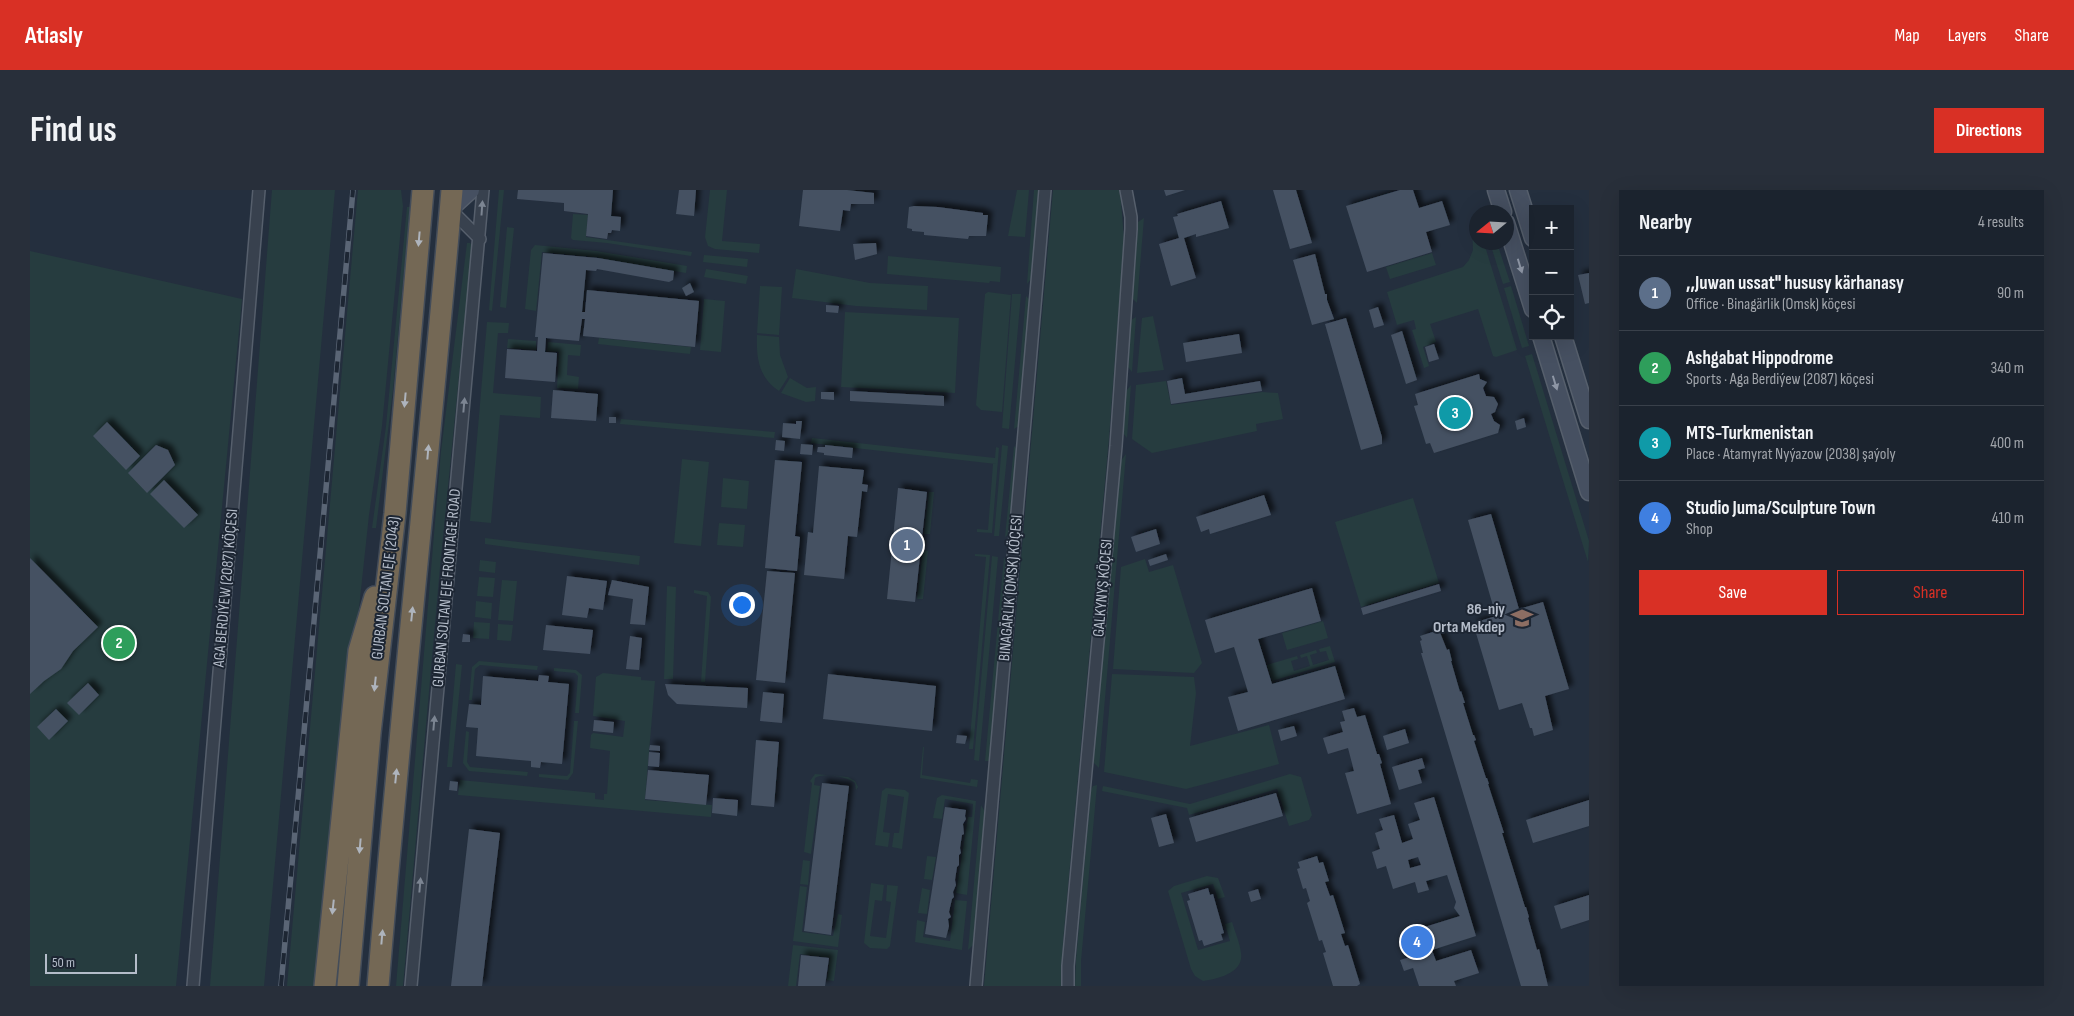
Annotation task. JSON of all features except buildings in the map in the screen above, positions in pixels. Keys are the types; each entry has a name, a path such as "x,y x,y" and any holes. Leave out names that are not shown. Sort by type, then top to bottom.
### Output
{"highway":[{"name":"GURBAN SOLTAN EJE (2043)","path":"348,986 370,733 395,513 423,190"},
{"name":"GURBAN SOLTAN EJE (2043)","path":"378,986 392,815 451,199"},
{"path":"326,981 359,651 390,549"}],"main road":[{"path":"451,199 471,190"},
{"path":"1496,190 1501,205"},
{"path":"1518,190 1529,225"},
{"path":"1514,248 1529,296"},
{"path":"1542,340 1589,492"},
{"path":"1564,340 1589,420"}],"street":[{"name":"AGA BERDIÝEW (2087) KÖÇESI","path":"193,986 259,190"},
{"name":"GURBAN SOLTAN EJE FRONTAGE ROAD","path":"411,986 483,190"},
{"name":"BINAGÄRLIK (OMSK) KÖÇESI","path":"976,986 1045,190"},
{"name":"GALKYNYŞ KÖÇESI","path":"1068,986 1068,966 1117,436 1131,229 1126,190"},
{"path":"451,199 480,239"}],"green space":[{"path":"272,190 335,190 264,986 210,986"},
{"path":"358,190 401,190 403,206 382,426 369,515 359,608 344,688 318,966 339,968 337,986 287,986"},
{"path":"499,190 504,190 492,311 489,310"},
{"path":"710,190 727,190 722,241 760,244 759,253 715,249 708,246 705,237"},
{"path":"1017,190 1029,190 1025,237 1008,236"},
{"path":"1034,190 1039,190 1031,279 1027,284"},
{"path":"1053,190 1120,190 1124,238 1109,438 1063,942 1062,986 984,986"},
{"path":"407,207 410,207 393,390 376,528 372,528 386,426"},
{"path":"573,214 588,215 586,237 692,252 691,256 607,243 573,240 571,238"},
{"path":"1144,218 1137,303 1133,299 1138,222"},
{"path":"507,227 514,228 506,308 500,307"},
{"path":"467,243 470,243 472,246 440,567 403,986 396,986 441,451"},
{"path":"535,245 596,251 687,266 686,273 593,257 542,252 536,311 525,309 531,250"},
{"path":"1473,250 1486,250 1517,350 1496,357 1493,356 1478,309 1430,324 1436,342 1423,347 1429,366 1424,368 1412,330 1416,329 1414,320 1397,325 1387,292 1463,267 1469,260"},
{"path":"1492,250 1499,250 1510,282 1503,284"},
{"path":"30,251 242,299 176,986 30,986"},
{"path":"1432,253 1436,265 1390,279 1386,267"},
{"path":"704,255 748,259 747,267 703,262"},
{"path":"888,256 1001,267 1000,282 990,281 989,283 887,274"},
{"path":"706,269 748,276 746,284 704,277"},
{"path":"796,269 870,283 928,286 927,310 856,306 792,298"},
{"path":"760,286 782,287 779,335 757,333"},
{"path":"1511,286 1529,346 1522,348 1504,288"},
{"path":"988,292 1011,295 1002,412 981,410 976,405 985,294"},
{"path":"1012,294 1021,294 1009,429 1002,428"},
{"path":"1026,296 1029,299 1029,304 1019,426 1014,429"},
{"path":"704,299 725,301 721,352 700,350"},
{"path":"845,312 959,318 955,393 841,387"},
{"path":"1153,316 1164,370 1137,373 1142,318"},
{"path":"1136,317 1132,372 1128,367 1131,320"},
{"path":"487,322 509,323 508,333 498,333 493,393 541,397 540,418 500,415 491,523 470,521"},
{"path":"757,335 779,337 780,355 788,377 779,391 767,380 760,367 757,352"},
{"path":"599,338 691,347 690,354 598,344"},
{"path":"508,339 536,341 536,350 507,348"},
{"path":"548,342 581,345 580,356 568,355 567,375 579,377 578,389 557,388 559,352 547,351"},
{"path":"1532,354 1589,541 1588,562 1525,356"},
{"path":"790,378 807,388 816,387 815,401 806,402 781,393"},
{"path":"1166,381 1171,405 1262,392 1278,393 1283,419 1256,424 1257,431 1152,453 1132,439 1136,385"},
{"path":"1131,385 1127,438 1123,433 1126,391"},
{"path":"621,419 775,432 774,438 620,424"},
{"path":"812,438 995,458 996,447 999,448 992,533 977,532 977,529 988,530 993,464 996,464 811,443"},
{"path":"1002,445 1008,446 999,536 994,536"},
{"path":"1014,446 1017,449 1010,533 1005,537"},
{"path":"1126,454 1099,768 1093,762 1120,462"},
{"path":"682,459 709,462 701,546 674,543"},
{"path":"723,478 749,481 747,509 721,507"},
{"path":"929,492 934,492 930,534 924,534"},
{"path":"1413,498 1439,583 1361,607 1335,522"},
{"path":"719,523 745,525 743,547 717,545"},
{"path":"485,538 640,556 639,565 485,544"},
{"path":"923,550 928,551 923,599 917,599"},
{"path":"975,554 990,555 973,749 969,749 986,557 975,556"},
{"path":"992,556 998,557 979,761 974,760"},
{"path":"1004,557 1007,564 989,761 985,761"},
{"path":"1145,559 1149,572 1173,565 1202,663 1194,673 1113,669 1121,567"},
{"path":"480,560 496,562 495,573 479,571"},
{"path":"479,577 495,578 493,597 477,596"},
{"path":"502,580 517,581 513,621 498,620"},
{"path":"667,586 676,587 673,679 664,679"},
{"path":"694,590 708,592 711,597 705,682 701,682 707,596 694,593"},
{"path":"476,601 492,603 491,619 475,617"},
{"path":"1323,621 1328,638 1287,650 1282,633"},
{"path":"474,622 490,623 489,639 473,638"},
{"path":"498,624 513,625 511,641 497,640"},
{"path":"1330,646 1335,662 1272,681 1267,665 1297,656 1298,659 1291,661 1294,671 1310,666 1307,656 1301,658 1300,655 1316,650 1317,653 1310,655 1313,665 1329,660 1326,651 1320,652 1319,649"},
{"path":"479,661 538,666 537,670 480,665 475,669 472,700 469,700 472,667"},
{"path":"456,664 462,665 452,767 447,767"},
{"path":"554,668 576,670 582,675 579,713 575,713 578,676 575,673 554,671"},
{"path":"603,673 641,677 641,680 655,681 645,800 712,805 711,817 458,795 460,780 595,793 595,799 604,800 604,794 607,794 610,751 590,748 591,735 593,733 623,737 625,721 593,716 596,677"},
{"path":"1112,674 1194,677 1196,693 1190,746 1269,725 1279,764 1186,789 1104,772"},
{"path":"574,721 578,721 573,773 568,780 539,777 539,774 567,776 570,773"},
{"path":"466,731 469,732 467,762 470,767 528,772 527,776 469,771 463,763"},
{"path":"923,747 922,775 970,783 971,779 978,780 977,787 920,778"},
{"path":"815,774 826,775 815,778 814,785 820,786 811,854 804,852 812,783 810,781"},
{"path":"1290,774 1301,777 1312,815 1309,820 1289,826 1277,789 1189,815 1187,808 1102,791 1103,786 1190,804"},
{"path":"834,776 848,777 855,781 858,787 856,790 855,783"},
{"path":"1097,785 1081,961 1081,986 1075,986 1091,790 1093,786"},
{"path":"886,788 905,790 909,793 902,849 892,847 894,833 899,833 904,797 888,794 883,832 890,833 888,847 875,845 882,791"},
{"path":"942,795 976,801 967,895 956,893 968,817 972,817 973,804 945,799 942,819 933,818 937,798"},
{"path":"981,805 985,812 973,945 968,950"},
{"path":"927,856 936,857 932,880 924,879"},
{"path":"803,860 810,861 808,885 800,884"},
{"path":"1207,876 1218,878 1225,897 1218,899 1213,884 1181,893 1198,950 1230,941 1225,924 1232,922 1240,945 1241,960 1238,966 1229,974 1203,981 1195,976 1191,969 1168,891 1174,886"},
{"path":"871,883 884,885 882,901 875,900 870,936 886,938 891,902 886,901 887,885 898,886 890,946 887,949 870,948 864,943"},
{"path":"800,886 807,887 802,932 833,936 838,914 842,915 838,947 793,941"},
{"path":"922,888 930,890 927,914 918,913"},
{"path":"955,900 967,901 962,950 915,942 917,920 925,922 923,937 950,941"},
{"path":"793,945 838,950 834,981 827,980 830,958 800,954 796,986 788,986"}],"railway":[{"path":"281,986 353,190"}],"place":[{"name":"MTS-Turkmenistan","path":"1455,413"},
{"name":",,Juwan ussat\" hususy kärhanasy","path":"907,545"},
{"name":"86-njy Orta Mekdep","path":"1522,618"},
{"name":"Ashgabat Hippodrome","path":"119,643"},
{"name":"Studio Juma/Sculpture Town","path":"1417,942"}]}
